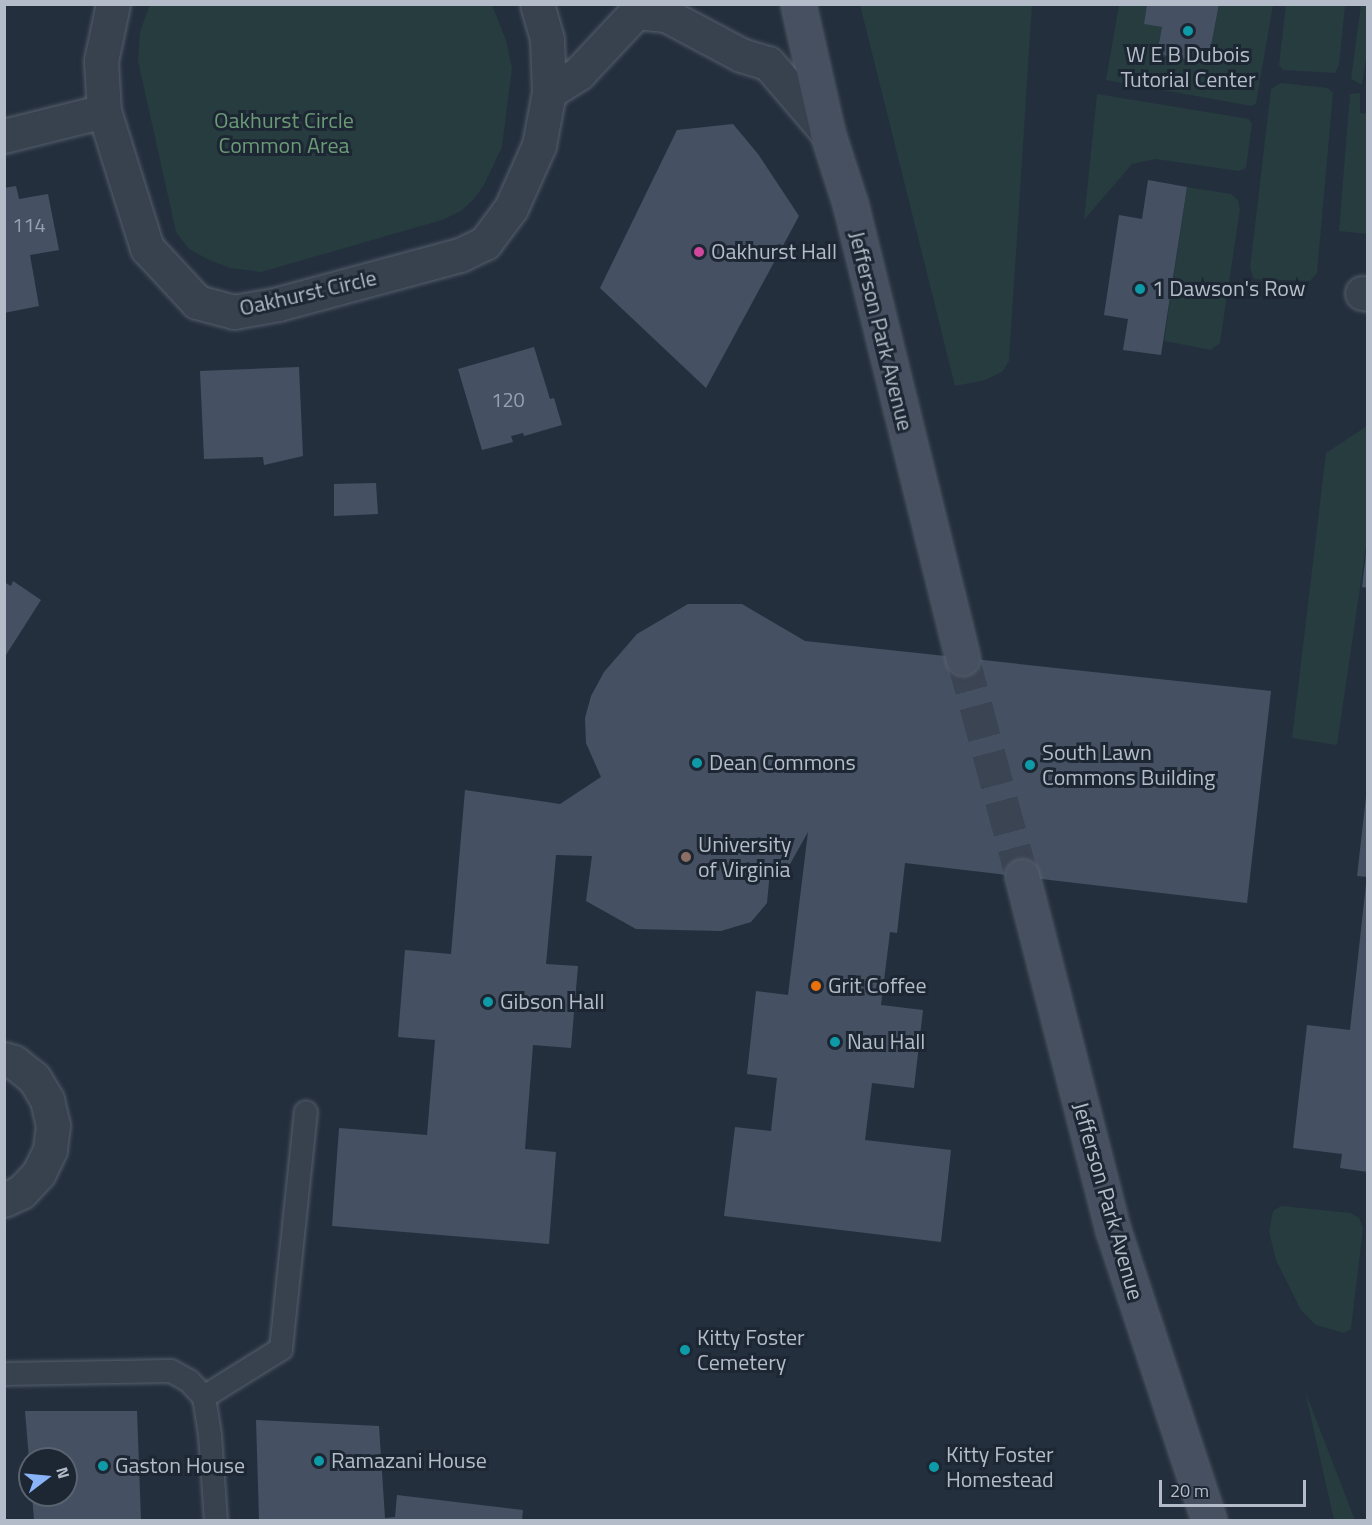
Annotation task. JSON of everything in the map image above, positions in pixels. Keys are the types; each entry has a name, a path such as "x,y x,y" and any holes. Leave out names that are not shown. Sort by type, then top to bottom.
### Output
{"main road":[{"name":"Jefferson Park Avenue","path":"798,4 827,132 850,203 963,658"},
{"name":"Jefferson Park Avenue","path":"1022,876 1113,1230 1209,1521"}],"street":[{"name":"Oakhurst Circle","path":"113,4 101,61 104,111 147,248 197,302 234,312 279,304 460,255 484,243 511,208 539,146 549,92 547,39 537,4"},
{"path":"549,92 579,73 629,7 666,15 741,55 768,63 827,132"},
{"path":"4,135 104,111"},
{"path":"4,1059 14,1062 34,1078 47,1100 53,1125 50,1150 39,1173 21,1191 4,1200"}],"lane":[{"path":"204,1397 281,1349 306,1112"},
{"path":"4,1374 171,1371 189,1381 204,1397 210,1435 216,1521"}],"green space":[{"name":"Oakhurst Circle Common Area","path":"150,4 492,5 506,40 512,68 502,147 484,185 474,199 461,211 442,220 261,272 230,268 209,260 189,249 176,232 138,61 140,32"},
{"path":"860,5 1032,5 1009,361 1002,372 985,380 955,386"},
{"path":"1119,5 1147,5 1144,24 1162,27 1157,54 1193,48 1210,51 1219,5 1273,5 1256,103 1252,106 1106,80"},
{"path":"1286,5 1345,5 1339,65 1335,73 1283,70 1279,65"},
{"path":"1361,5 1368,5 1367,52 1362,85 1351,79"},
{"path":"1281,83 1328,88 1333,93 1317,273 1310,281 1254,279 1250,268 1271,89"},
{"path":"1360,93 1360,113 1367,114 1367,234 1339,231 1350,94"},
{"path":"1097,94 1249,119 1252,124 1246,168 1239,171 1156,159 1132,164 1084,220"},
{"path":"1187,187 1231,194 1238,200 1240,209 1220,343 1211,350 1164,341"},
{"path":"1367,426 1367,540 1337,745 1292,738 1326,453"},
{"path":"1281,1206 1351,1213 1359,1218 1363,1228 1351,1329 1344,1333 1316,1325 1301,1310 1276,1260 1269,1231 1273,1211"},
{"path":"1305,1391 1355,1520 1334,1520"}],"building":[{"name":"W E B Dubois Tutorial Center","path":"1147,4 1219,4 1210,51 1193,48 1191,60 1157,54 1162,27 1144,24"},
{"name":"Oakhurst Hall","path":"733,124 758,154 799,216 706,388 600,288 677,130"},
{"name":"1 Dawson's Row","path":"1148,180 1187,187 1161,355 1123,350 1128,319 1104,315 1119,215 1142,219"},
{"path":"16,186 19,199 48,194 59,250 30,255 39,306 4,313 4,188"},
{"path":"534,347 550,399 554,398 562,425 524,436 523,433 511,436 513,442 482,450 458,369"},
{"path":"299,367 303,456 264,465 263,457 204,459 200,371"},
{"path":"376,483 378,514 334,516 334,484"},
{"path":"1366,554 1368,554 1368,588 1362,587"},
{"path":"13,581 41,600 4,658 4,582 11,586"},
{"path":"688,604 742,604 805,641 1271,691 1247,903 905,863 897,933 890,932 881,1005 923,1010 914,1088 872,1083 865,1140 951,1150 941,1242 724,1216 735,1127 771,1131 777,1078 747,1074 756,991 788,995 808,832 790,864 770,871 767,903 751,922 721,931 636,929 586,901 592,856 556,855 546,964 578,966 571,1048 533,1045 525,1149 556,1152 549,1244 332,1226 339,1128 427,1135 435,1040 398,1037 405,950 451,954 465,790 560,804 601,777 586,743 585,718 591,696 604,672 637,634"},
{"path":"1366,797 1368,797 1368,877 1357,876"},
{"path":"1366,884 1368,884 1368,1172 1340,1168 1342,1154 1293,1148 1307,1025 1350,1030"},
{"name":"Gaston House","path":"25,1411 137,1411 141,1520 34,1520 33,1507 78,1507 78,1447 28,1447"},
{"name":"Ramazani House","path":"256,1420 379,1426 385,1518 395,1517 397,1495 523,1510 522,1520 259,1520"}],"tunnel":[{"path":"963,658 1022,876"}],"place":[{"name":"W E B Dubois Tutorial Center","path":"1188,31"},
{"name":"Oakhurst Hall","path":"699,252"},
{"name":"1 Dawson's Row","path":"1140,289"},
{"name":"Dean Commons","path":"697,763"},
{"name":"South Lawn Commons Building","path":"1030,765"},
{"name":"University of Virginia","path":"686,857"},
{"name":"Grit Coffee","path":"816,986"},
{"name":"Gibson Hall","path":"488,1002"},
{"name":"Nau Hall","path":"835,1042"},
{"name":"Kitty Foster Cemetery","path":"685,1350"},
{"name":"Ramazani House","path":"319,1461"},
{"name":"Gaston House","path":"103,1466"},
{"name":"Kitty Foster Homestead","path":"934,1467"}]}
